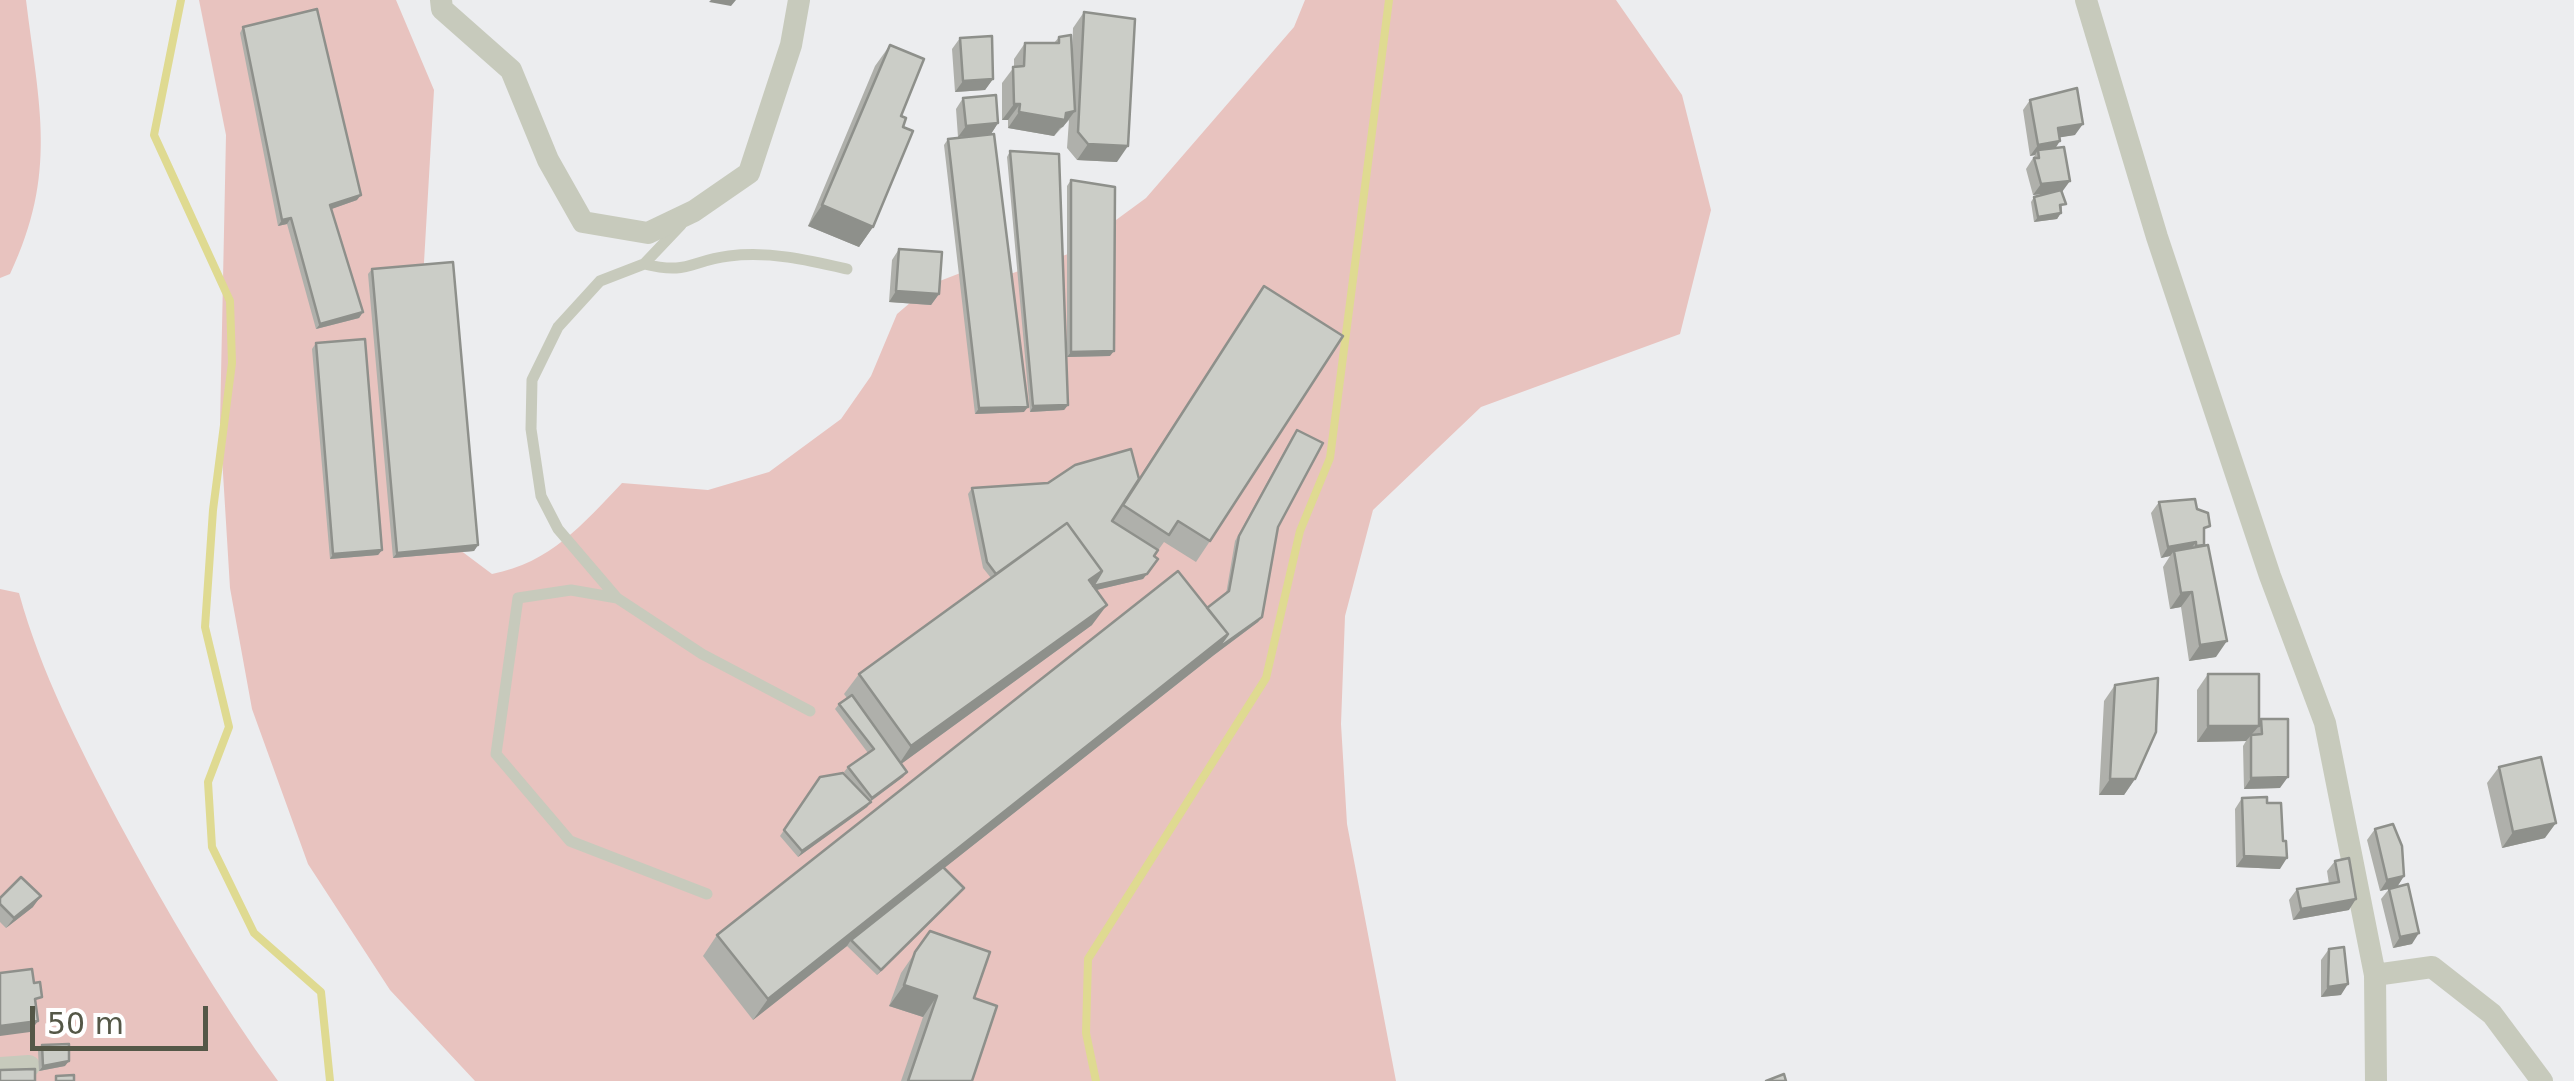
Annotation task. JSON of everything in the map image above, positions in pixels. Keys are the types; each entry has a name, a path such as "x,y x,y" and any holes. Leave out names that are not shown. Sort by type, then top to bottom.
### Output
{"street":[{"path":"440,0 442,9 511,70 548,160 583,222 648,233 694,211 749,173 791,44 799,0"},
{"path":"2086,0 2157,237 2270,576 2325,724 2376,974 2376,1081"},
{"path":"2376,974 2432,967 2492,1014 2542,1081"},
{"path":"0,1068 29,1066"}],"lane":[{"path":"694,211 644,264 600,281 558,326 532,380 531,429 541,496 558,530 618,598 702,654 810,711"},
{"path":"644,264 675,271 728,256 787,256 847,269"},
{"path":"618,598 571,590 518,598 496,754 570,841 707,894"}],"shaded area":[{"path":"0,0 26,0 41,139 35,203 25,238 10,274 0,278"},
{"path":"199,0 396,0 434,90 421,314 460,550 492,574 531,561 564,540 622,483 708,490 769,472 841,419 871,376 897,314 932,284 963,272 1013,273 1071,253 1146,198 1294,27 1305,0 1616,0 1682,95 1711,210 1680,334 1481,407 1373,510 1345,616 1341,724 1347,824 1396,1081 475,1081 390,990 308,864 252,709 230,588 220,424 226,135"},
{"path":"0,589 19,593 50,680 117,819 193,953 278,1081 0,1081"}],"building":[{"path":"317,9 361,195 330,205 363,312 320,324 291,218 282,220 243,27"},
{"path":"1084,12 1135,19 1128,146 1088,144 1078,132"},
{"path":"1071,35 1075,111 1066,113 1065,120 1019,112 1020,104 1014,104 1013,67 1024,66 1025,43 1059,43 1059,37"},
{"path":"992,36 993,79 963,81 960,38"},
{"path":"890,45 924,59 901,116 906,118 903,127 913,131 873,227 822,205"},
{"path":"2077,88 2083,124 2058,128 2060,141 2038,145 2030,100"},
{"path":"996,95 998,123 966,126 963,98"},
{"path":"994,134 1028,407 979,408 948,139"},
{"path":"2064,147 2070,181 2041,184 2034,158 2039,158 2038,150"},
{"path":"1010,151 1059,154 1068,405 1033,406"},
{"path":"1071,180 1115,187 1114,351 1071,352"},
{"path":"2061,190 2066,204 2060,205 2061,213 2038,217 2034,197"},
{"path":"899,249 942,252 939,294 896,291"},
{"path":"453,262 478,545 397,553 372,269"},
{"path":"1264,286 1343,336 1210,541 1178,521 1169,535 1123,505"},
{"path":"365,339 382,550 333,554 316,343"},
{"path":"1297,430 1323,443 1278,527 1262,617 1217,649 1228,634 1207,608 1229,591 1239,536"},
{"path":"1131,449 1139,479 1112,521 1158,550 1154,556 1158,559 1147,574 1093,586 1102,571 1067,523 996,574 987,562 972,488 1048,483 1075,465"},
{"path":"2195,499 2197,509 2208,513 2210,526 2204,528 2204,545 2196,546 2196,542 2168,547 2159,502"},
{"path":"1067,523 1102,571 1089,580 1107,605 911,746 859,674"},
{"path":"2208,545 2227,641 2200,645 2192,592 2181,593 2174,551"},
{"path":"1178,571 1228,634 768,999 717,935"},
{"path":"2208,674 2259,674 2259,726 2208,726"},
{"path":"2158,678 2156,732 2135,779 2110,779 2115,685"},
{"path":"852,695 907,772 872,798 848,767 874,749 839,704"},
{"path":"2261,719 2288,719 2288,777 2251,778 2251,735 2262,734"},
{"path":"2541,757 2556,823 2513,832 2499,767"},
{"path":"843,773 871,802 802,851 784,830 820,777"},
{"path":"2267,797 2267,803 2281,803 2287,858 2244,856 2242,798"},
{"path":"2393,824 2402,846 2404,876 2387,880 2375,829"},
{"path":"2349,858 2356,899 2301,909 2297,889 2339,882 2335,861"},
{"path":"943,867 964,888 881,970 851,940"},
{"path":"21,877 41,896 14,918 0,904 0,898"},
{"path":"2408,884 2419,933 2400,937 2389,889"},
{"path":"930,931 990,952 974,998 997,1006 972,1081 908,1081 937,996 904,985 915,952"},
{"path":"2344,947 2348,984 2328,987 2329,949"},
{"path":"32,969 34,983 40,982 42,997 35,999 38,1021 0,1026 0,973"},
{"path":"69,1044 69,1061 43,1066 42,1045"},
{"path":"35,1069 35,1081 0,1081 0,1070"},
{"path":"1784,1074 1786,1081 1766,1081"},
{"path":"74,1075 74,1081 56,1081 56,1076"}],"waterway":[{"path":"181,0 154,135 230,301 232,363 213,510 205,627 229,727 208,782 212,847 254,933 321,992 330,1081"},
{"path":"1096,1081 1086,1033 1088,959 1266,678 1300,531 1330,458 1389,0"}]}
